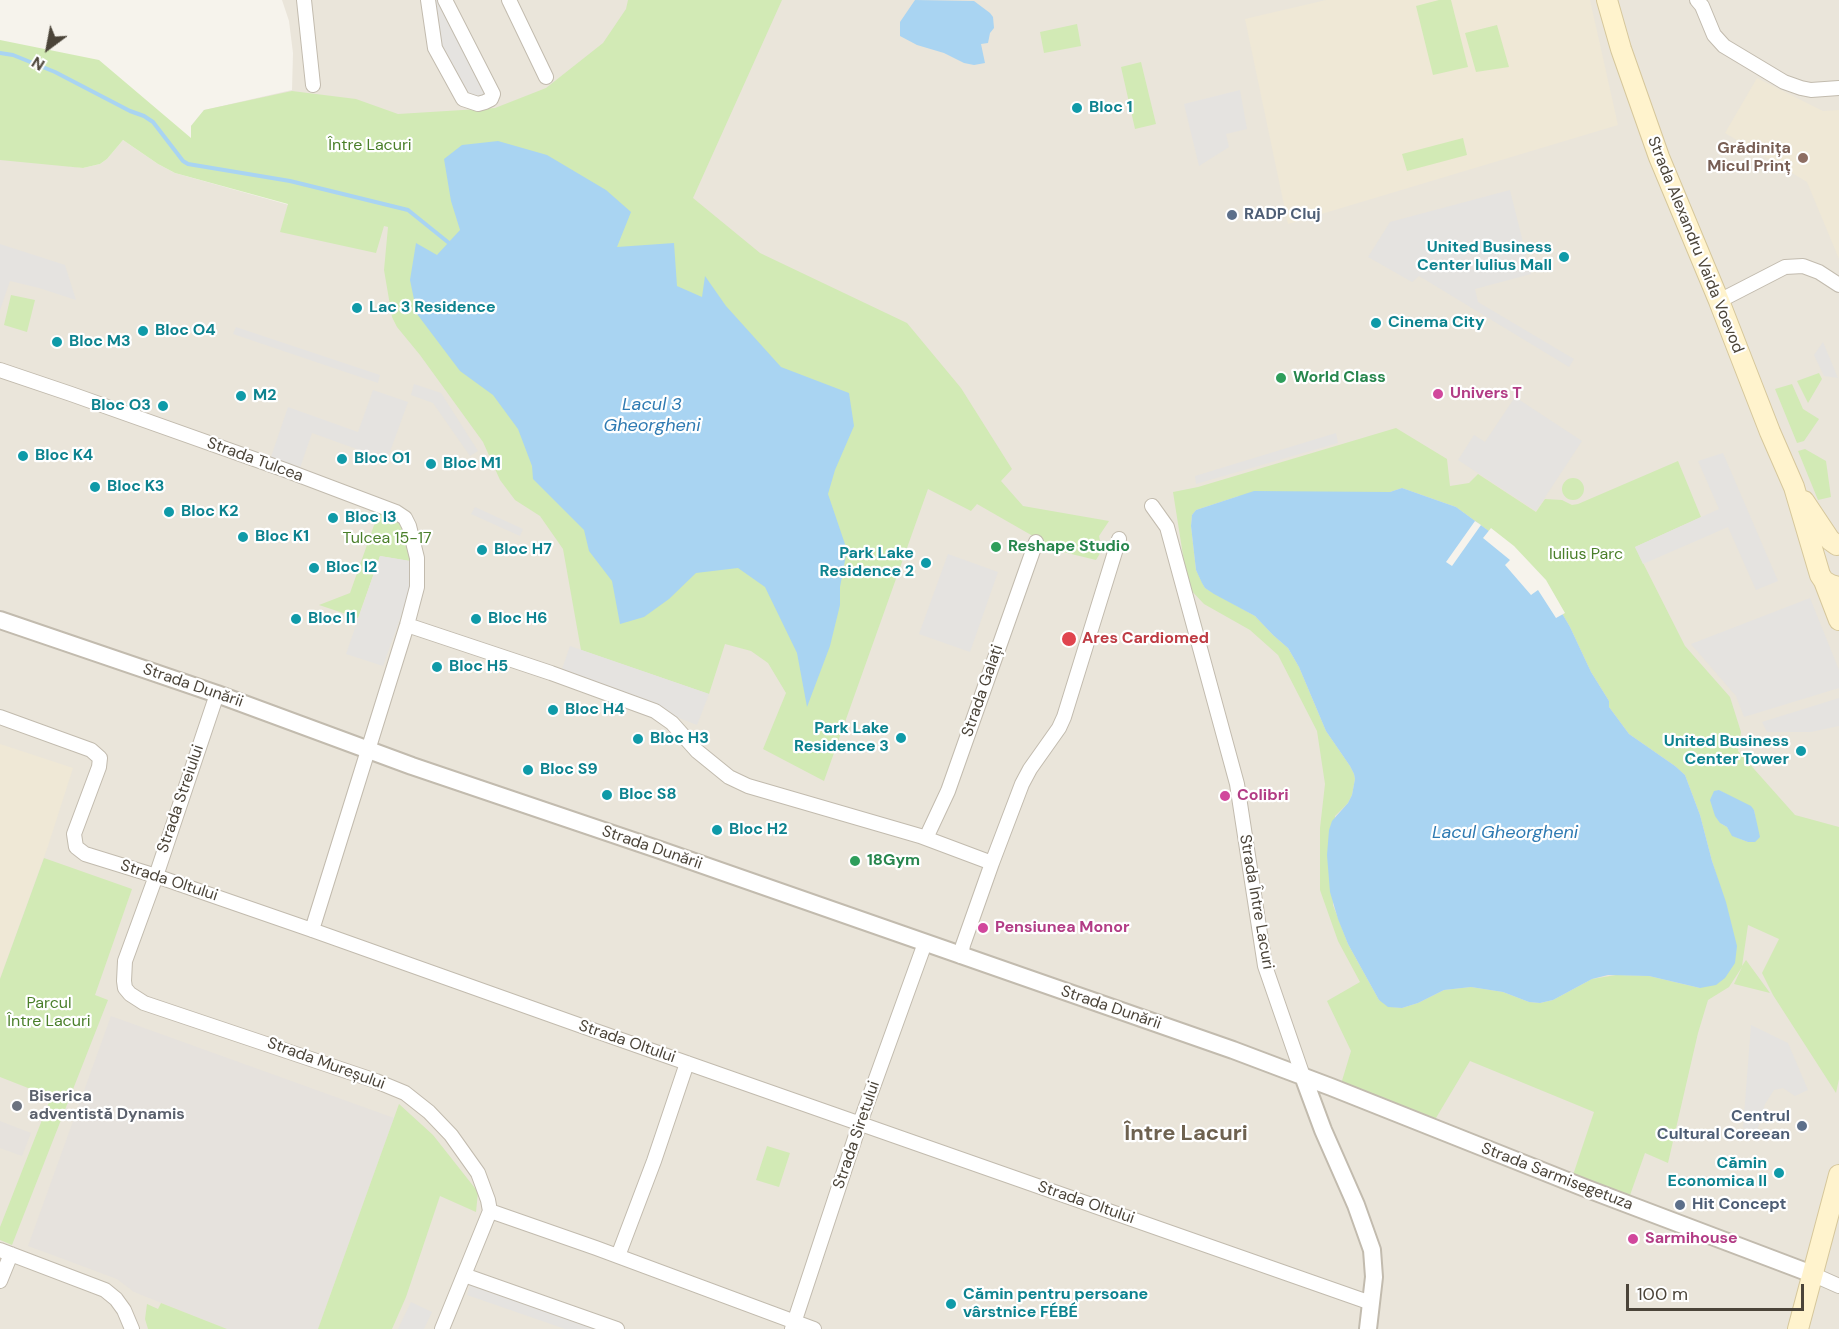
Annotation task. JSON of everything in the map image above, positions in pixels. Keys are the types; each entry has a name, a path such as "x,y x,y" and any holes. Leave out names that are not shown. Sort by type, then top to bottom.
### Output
{"main road":[{"name":"Strada Alexandru Vaida Voevod","path":"1607,0 1621,49 1659,157 1794,487 1827,578 1839,620"},
{"name":"Strada Alexandru Vaida Voevod","path":"1794,487 1830,540 1838,545"},
{"path":"1827,578 1819,560 1829,547 1838,545"},
{"path":"1798,1329 1839,1175"}],"street":[{"path":"304,0 313,85"},
{"path":"428,0 435,48 462,99 478,104 485,102 491,99 493,94 445,0"},
{"path":"509,0 546,77"},
{"path":"1697,0 1702,6 1714,35 1724,46 1784,82 1800,88 1817,90 1839,88"},
{"path":"1719,301 1785,267 1803,266 1819,272 1839,285"},
{"name":"Strada Tulcea","path":"0,370 285,470 396,512 405,518 409,526 418,571 417,587 312,930"},
{"name":"Strada Între Lacuri","path":"1152,506 1167,527 1237,784 1265,966 1303,1076 1370,1242 1374,1270 1368,1329"},
{"path":"961,956 992,863 1022,784 1064,717 1119,540"},
{"name":"Strada Galați","path":"926,838 948,792 1036,542"},
{"name":"Strada Dunării","path":"0,620 217,694 367,750 1303,1076"},
{"path":"407,625 551,673 655,711 672,723 697,751 729,777 748,786 926,838 992,863"},
{"name":"Strada Streiului","path":"124,972 132,938 156,876 217,694"},
{"name":"Strada Oltului","path":"0,717 91,750 100,758 99,767 74,834 76,847 85,854 312,930 687,1064 1371,1303"},
{"name":"Strada Siretului","path":"793,1326 860,1123 925,943"},
{"name":"Strada Mureșului","path":"124,972 125,988 144,1003 376,1080 405,1094 429,1112 469,1159 484,1186 490,1211"},
{"path":"618,1256 687,1064"},
{"name":"Strada Sarmisegetuza","path":"1303,1076 1585,1188 1812,1274"},
{"path":"442,1329 490,1211 618,1256 793,1326 814,1329"},
{"path":"0,1281 6,1252 105,1290 124,1310 132,1329"},
{"path":"1812,1274 1839,1286"},
{"path":"464,1275 617,1329"}],"shaded area":[{"path":"282,0 1839,0 1839,1329 0,1329 0,153 83,168 100,164 123,140 175,173 289,205 191,126 204,110 292,90 293,53 289,21"},
{"path":"428,0 445,0 493,94 470,102 435,48"},
{"path":"1326,0 1590,0 1618,125 1288,224 1245,19"},
{"name":"Grădinița Micul Prinț","path":"1757,78 1823,111 1839,110 1839,259 1807,182 1725,133"},
{"path":"1240,90 1247,129 1226,134 1229,147 1199,166 1184,104"},
{"path":"1510,190 1531,274 1475,289 1478,302 1574,359 1569,367 1419,276 1412,282 1368,257 1390,222"},
{"path":"0,244 65,265 76,300 10,281 0,310"},
{"path":"236,327 380,375 378,383 233,334"},
{"path":"1823,342 1838,378 1824,376 1814,355"},
{"path":"414,384 441,393 478,451 470,456 433,403 411,395"},
{"path":"373,390 408,402 387,460 312,433 300,468 271,457 288,407 358,432"},
{"path":"1515,397 1582,441 1536,511 1458,460 1474,435 1485,442"},
{"path":"1336,433 1338,443 1196,484 1195,476"},
{"path":"1723,453 1778,581 1756,590 1728,527 1643,564 1635,547 1719,509 1698,461"},
{"path":"475,507 523,529 520,536 471,514"},
{"path":"948,554 998,572 970,652 919,634"},
{"path":"380,556 410,561 414,580 383,666 346,654"},
{"path":"1810,598 1839,670 1839,688 1744,717 1736,696 1691,644"},
{"path":"570,646 709,694 697,725 561,672"},
{"path":"1839,698 1839,726 1811,732 1767,732 1762,722"},
{"path":"0,744 73,768 48,846 0,979"},
{"path":"111,1016 394,1118 318,1329 227,1329 134,1292 117,1279 28,1246"},
{"path":"1751,1025 1788,1043 1808,1090 1795,1096 1783,1088 1774,1090 1765,1104 1757,1132 1743,1128"},
{"path":"0,1121 31,1133 22,1156 0,1148"},
{"path":"471,1282 600,1329 565,1329 467,1295"},
{"path":"411,1302 432,1312 424,1329 398,1329"}],"green space":[{"path":"628,0 782,0 693,198 760,253 907,323 961,388 1012,469 1001,481 1023,506 1109,521 1099,536 1102,550 1096,560 1059,551 977,504 971,511 928,489 824,781 763,749 786,693 768,663 751,651 725,644 709,694 581,650 563,549 540,516 515,500 500,480 483,442 397,327 392,317 384,270 388,227 384,226 376,253 280,232 288,204 175,173 123,140 100,164 83,168 0,160 0,40 99,60 191,138 191,126 204,110 292,91 356,99 398,114 495,108 546,88 603,43 626,9"},
{"path":"1439,0 1451,0 1468,67 1433,75 1416,6"},
{"path":"1077,24 1081,46 1044,53 1040,32"},
{"path":"1497,25 1509,67 1476,72 1465,33"},
{"path":"1141,62 1156,124 1135,129 1121,67"},
{"path":"1463,138 1467,155 1407,171 1402,154"},
{"path":"11,295 35,300 27,332 4,325"},
{"path":"1819,373 1822,379 1808,403 1797,381"},
{"path":"1792,384 1803,409 1819,419 1804,441 1797,443 1775,389"},
{"name":"Iulius Parc","path":"1396,428 1447,459 1450,486 1469,483 1478,474 1536,512 1545,499 1562,500 1572,505 1578,504 1678,461 1701,517 1635,547 1685,646 1730,697 1741,732 1738,751 1795,815 1839,827 1839,1079 1836,1093 1773,995 1762,973 1779,939 1748,925 1742,966 1746,960 1770,993 1734,984 1742,967 1729,987 1708,1000 1698,1033 1668,1163 1645,1153 1629,1198 1573,1175 1594,1112 1470,1061 1433,1123 1341,1084 1351,1051 1327,1001 1360,982 1338,941 1320,890 1320,828 1325,784 1317,731 1278,655 1250,630 1204,604 1188,587 1173,492 1198,487","holes":["1402,488 1456,507 1512,548 1556,603 1591,672 1609,701 1609,707 1629,734 1685,775 1700,815 1728,912 1700,988 1649,976 1616,975 1592,979 1553,1000 1540,1003 1529,1002 1503,992 1471,987 1444,990 1402,1008 1392,1007 1379,1000 1348,944 1333,905 1335,816 1348,803 1352,795 1354,774 1326,731 1299,667 1288,648 1255,616 1205,588 1196,570 1191,526 1192,515 1196,510 1239,496 1390,492","1719,790 1754,810 1756,821 1748,842 1733,836 1727,827 1720,823"]},
{"path":"1805,449 1826,461 1831,497 1818,500 1798,451"},
{"path":"1573,478 1581,481 1584,489 1581,497 1573,500 1565,497 1562,489 1565,481"},
{"name":"Tulcea 15-17","path":"379,511 397,518 402,525 410,561 380,556 358,618 319,605 350,593"},
{"name":"Parcul Între Lacuri","path":"44,858 132,889 95,995 108,1000 12,1245 0,1240 0,1227 51,1097 0,1077 0,979"},
{"path":"399,1104 433,1135 478,1192 476,1212 440,1196 406,1297 392,1329 318,1329"},
{"path":"767,1146 790,1153 779,1187 756,1180"},
{"path":"161,1303 227,1329 148,1329 145,1319 147,1304 158,1309"}],"water":[{"path":"915,0 974,1 990,13 993,17 994,28 990,33 988,43 981,44 985,63 974,65 964,63 900,36 900,22"},
{"name":"Lacul 3 Gheorgheni","path":"498,141 547,155 606,190 631,212 617,247 674,243 677,286 702,297 705,276 726,306 781,367 849,393 854,426 835,470 828,494 847,550 840,587 840,605 830,646 807,707 797,653 765,587 738,568 696,573 669,599 644,617 620,624 612,581 589,551 584,530 533,479 532,466 518,429 493,395 460,371 417,314 410,280 416,243 437,255 460,230 451,201 444,159 462,145"},
{"name":"Lacul Gheorgheni","path":"1402,488 1456,507 1512,548 1556,603 1591,672 1609,701 1609,707 1629,734 1685,775 1700,815 1737,946 1735,963 1725,978 1716,985 1700,988 1649,976 1608,975 1592,979 1553,1000 1540,1003 1529,1002 1503,992 1471,987 1444,990 1402,1008 1388,1007 1379,1000 1348,944 1330,892 1327,855 1329,830 1332,821 1352,795 1354,774 1326,731 1299,667 1288,648 1255,616 1205,588 1196,570 1191,526 1192,515 1196,510 1254,491 1390,492"},
{"path":"1719,790 1751,806 1754,810 1760,837 1755,842 1732,836 1727,827 1715,816 1710,800 1714,791"}],"pier":[{"path":"1475,521 1481,525 1452,566 1446,562"},
{"path":"1491,528 1514,546 1546,580 1565,613 1556,618 1538,590 1531,595 1505,565 1510,560 1483,538"}],"waterway":[{"path":"0,53 13,55 55,72 144,116 153,122 183,161 188,164 290,181 408,210 449,243"}],"place":[{"name":"Bloc 1","path":"1077,108"},
{"name":"Grădinița Micul Prinț","path":"1803,158"},
{"name":"RADP Cluj","path":"1232,215"},
{"name":"United Business Center Iulius Mall","path":"1564,257"},
{"name":"Lac 3 Residence","path":"357,308"},
{"name":"Cinema City","path":"1376,323"},
{"name":"Bloc O4","path":"143,331"},
{"name":"Bloc M3","path":"57,342"},
{"name":"World Class","path":"1281,378"},
{"name":"Univers T","path":"1438,394"},
{"name":"M2","path":"241,396"},
{"name":"Bloc O3","path":"163,406"},
{"name":"Bloc K4","path":"23,456"},
{"name":"Bloc O1","path":"342,459"},
{"name":"Bloc M1","path":"431,464"},
{"name":"Bloc K3","path":"95,487"},
{"name":"Bloc K2","path":"169,512"},
{"name":"Bloc I3","path":"333,518"},
{"name":"Bloc K1","path":"243,537"},
{"name":"Reshape Studio","path":"996,547"},
{"name":"Bloc H7","path":"482,550"},
{"name":"Park Lake Residence 2","path":"926,563"},
{"name":"Bloc I2","path":"314,568"},
{"name":"Bloc I1","path":"296,619"},
{"name":"Bloc H6","path":"476,619"},
{"name":"Ares Cardiomed","path":"1069,639"},
{"name":"Bloc H5","path":"437,667"},
{"name":"Bloc H4","path":"553,710"},
{"name":"Park Lake Residence 3","path":"901,738"},
{"name":"Bloc H3","path":"638,739"},
{"name":"United Business Center Tower","path":"1801,751"},
{"name":"Bloc S9","path":"528,770"},
{"name":"Bloc S8","path":"607,795"},
{"name":"Colibri","path":"1225,796"},
{"name":"Bloc H2","path":"717,830"},
{"name":"18Gym","path":"855,861"},
{"name":"Pensiunea Monor","path":"983,928"},
{"name":"Biserica adventistă Dynamis","path":"17,1106"},
{"name":"Centrul Cultural Coreean","path":"1802,1126"},
{"name":"Cămin Economica II","path":"1779,1173"},
{"name":"Hit Concept","path":"1680,1205"},
{"name":"Sarmihouse","path":"1633,1239"},
{"name":"Cămin pentru persoane vârstnice FÉBÉ","path":"951,1304"}],"district":[{"name":"Între Lacuri","path":"1186,1134"}]}
